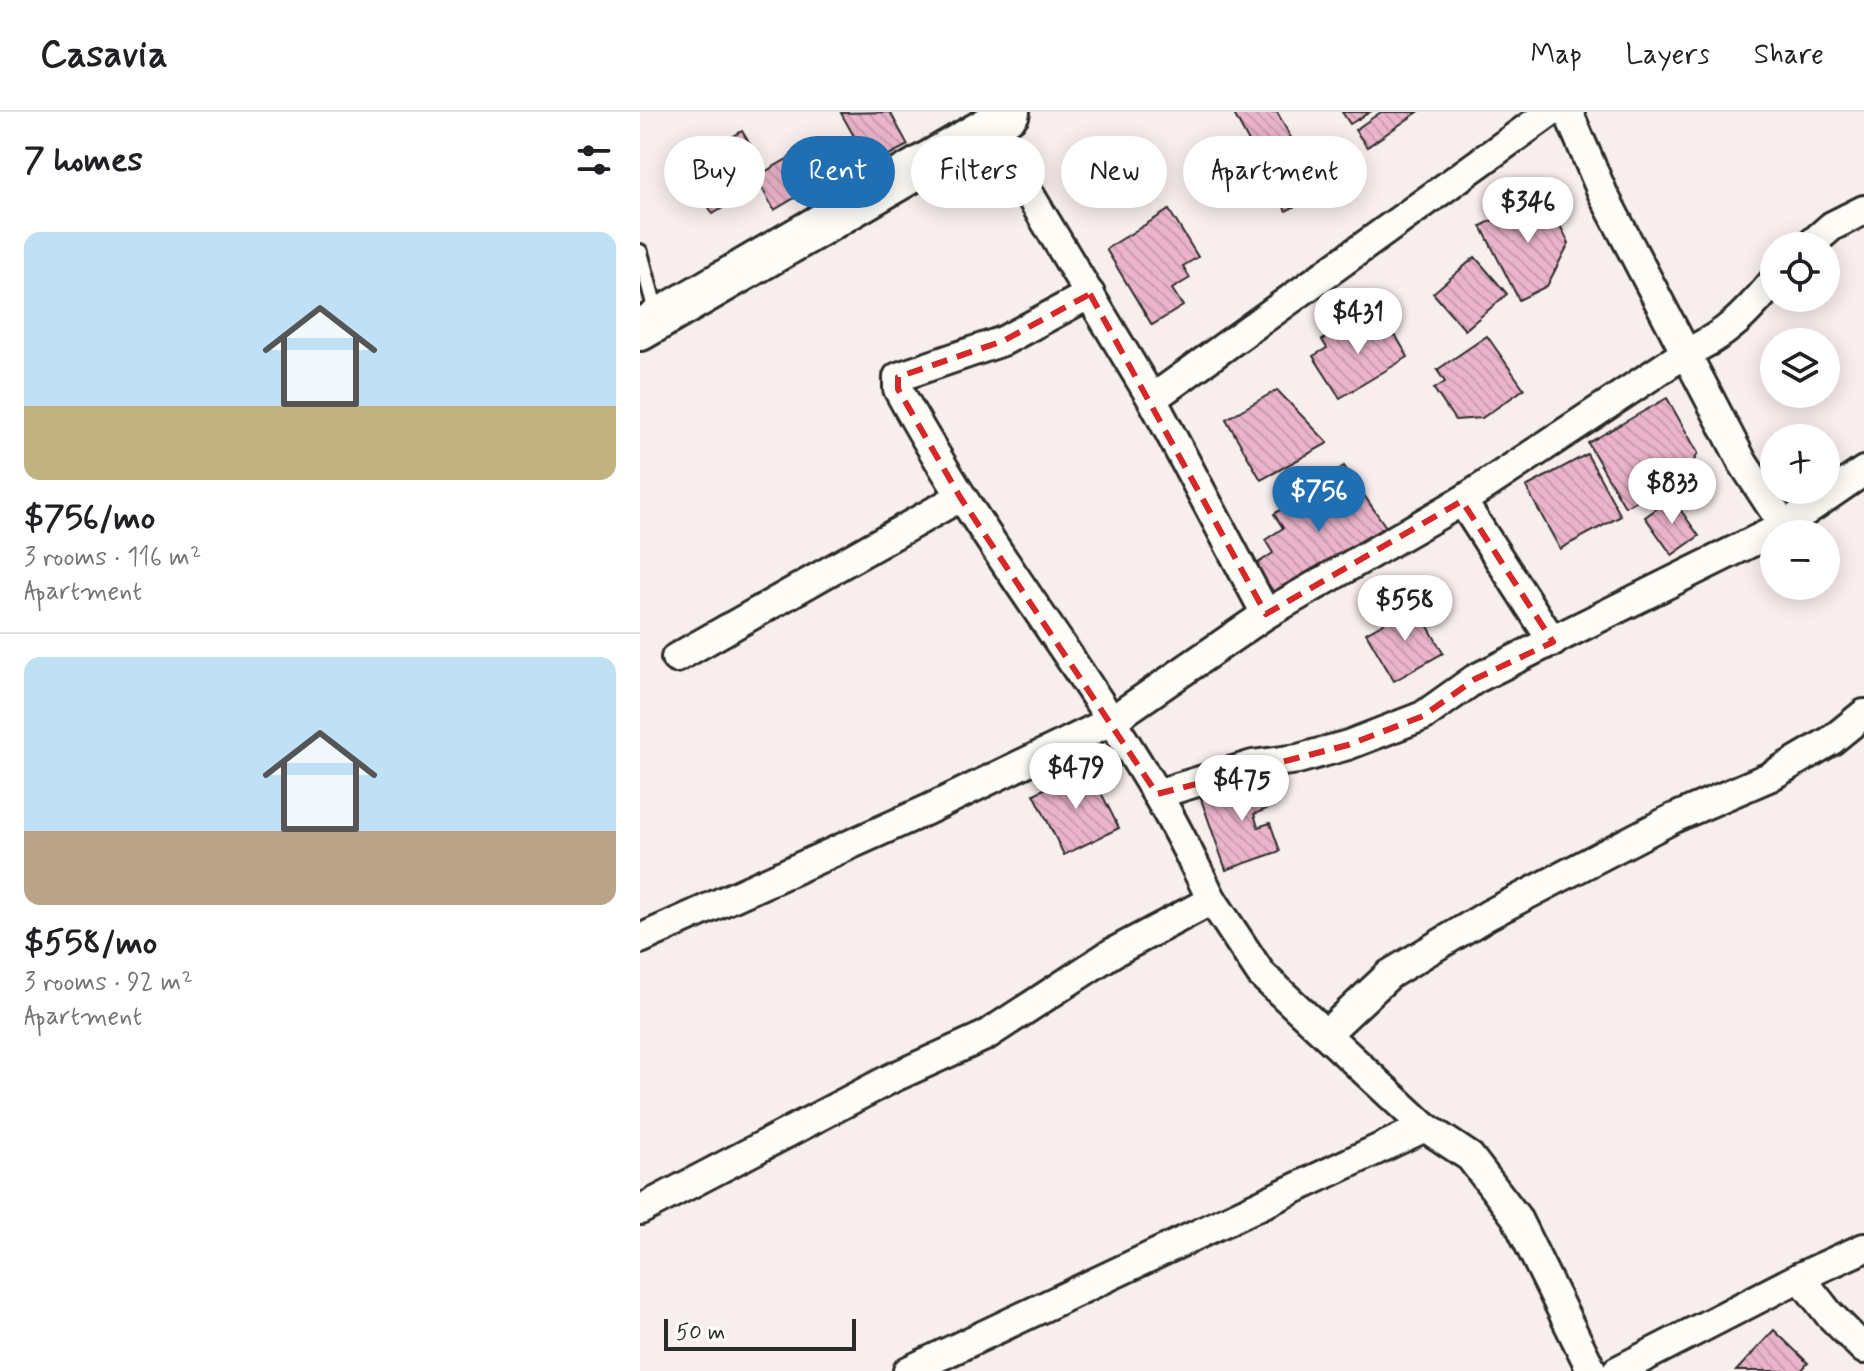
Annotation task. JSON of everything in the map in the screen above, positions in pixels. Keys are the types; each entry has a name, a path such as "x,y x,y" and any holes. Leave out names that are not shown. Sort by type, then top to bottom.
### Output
{"street":[{"path":"1152,399 1550,112"},
{"path":"1568,112 1603,194 1743,463 1780,520"},
{"path":"649,325 999,120 1090,294 1152,399 1266,614"},
{"path":"1825,232 1864,210"},
{"path":"1090,294 1003,341 898,377 898,389 960,497 1157,794 1212,900 1261,974 1425,1127 1470,1157 1516,1217 1592,1371"},
{"path":"640,939 927,810 1111,721 1266,614 1462,501 1687,352 1712,342 1760,296"},
{"path":"1793,520 1864,471"},
{"path":"676,658 960,497"},
{"path":"1462,501 1553,642"},
{"path":"1157,794 1253,765 1298,759 1348,745 1423,716 1475,679 1760,538"},
{"path":"1326,1034 1390,974 1488,915 1674,818 1769,777 1832,740 1864,714"},
{"path":"640,1210 892,1078 985,1036 1112,953 1212,900"},
{"path":"908,1371 1425,1127"},
{"path":"1617,1371 1800,1277 1864,1248"},
{"path":"1800,1277 1829,1314 1864,1349"}],"lane":[{"path":"640,252 649,325"}],"highlighted area":[{"path":"1090,294 1266,614 1462,501 1553,642 1475,679 1423,716 1348,745 1157,794 960,497 898,389 898,377 1003,341"}],"building":[{"path":"890,112 908,145 895,152 895,136 854,136 841,113"},
{"path":"1233,112 1277,112 1290,136 1246,136"},
{"path":"1342,112 1370,112 1350,124"},
{"path":"1381,112 1418,112 1367,147 1367,136 1359,136 1355,130"},
{"path":"781,163 781,206 774,210 765,194 765,172"},
{"path":"1544,194 1569,243 1547,286 1519,300 1481,226"},
{"path":"709,208 723,208 713,214"},
{"path":"1169,210 1198,257 1183,266 1190,278 1172,289 1183,306 1152,325 1106,249"},
{"path":"1475,257 1507,294 1465,330 1433,293"},
{"path":"1357,319 1373,330 1396,336 1408,357 1340,398 1313,356 1327,348 1322,340"},
{"path":"1487,336 1524,389 1482,418 1455,420 1434,389 1445,382 1437,370"},
{"path":"1277,390 1328,443 1261,480 1226,419"},
{"path":"1667,398 1698,453 1688,472 1625,507 1588,443"},
{"path":"1587,454 1621,516 1560,549 1526,487"},
{"path":"1344,466 1388,530 1281,603 1255,565 1273,553 1265,540 1283,528 1274,514"},
{"path":"1672,498 1699,536 1672,555 1645,517"},
{"path":"1416,605 1443,653 1394,681 1366,633"},
{"path":"1088,767 1119,828 1064,855 1034,794"},
{"path":"1267,776 1277,805 1254,814 1258,827 1270,823 1280,851 1226,870 1201,799"},
{"path":"1774,1330 1808,1363 1801,1371 1736,1371"}]}
